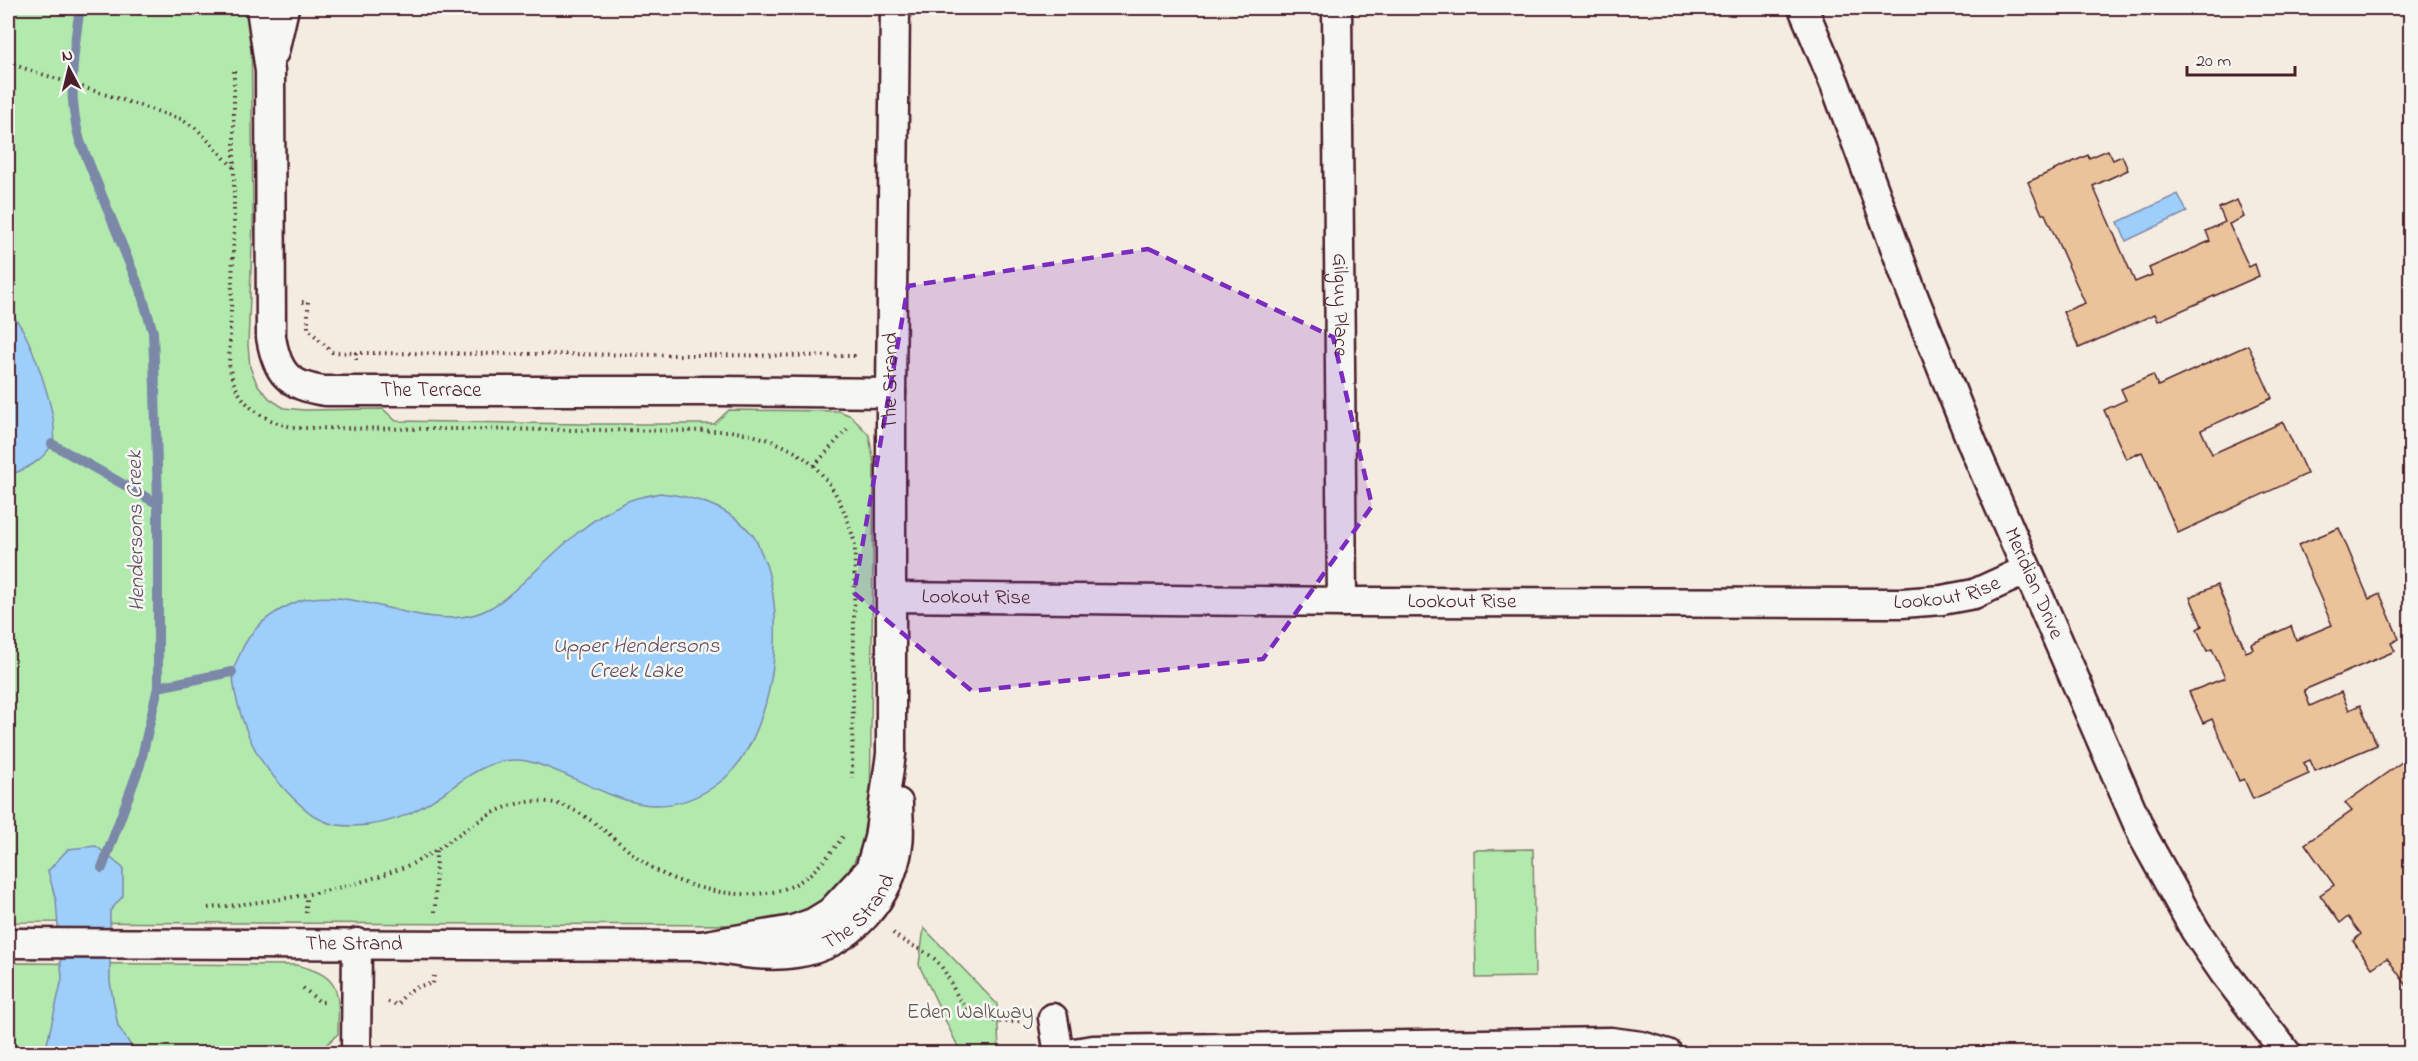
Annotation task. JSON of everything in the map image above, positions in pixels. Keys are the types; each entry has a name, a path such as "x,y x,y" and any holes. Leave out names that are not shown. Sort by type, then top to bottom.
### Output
{"street":[{"name":"The Terrace","path":"261,8 270,71 271,337 274,356 280,370 291,381 308,389 324,392 891,393"},
{"name":"The Terrace","path":"270,71 284,8"},
{"name":"The Strand","path":"701,946 793,930 813,923 831,912 851,893 870,870 876,853 891,754 891,393 896,8"},
{"name":"Gilguy Place","path":"1337,8 1342,602"},
{"name":"Meridian Drive","path":"1803,8 1835,84 1912,293 1975,450 2144,838 2169,887 2225,974 2287,1053"},
{"name":"Meridian Drive","path":"1824,8 1832,46 1835,84"},
{"name":"Lookout Rise","path":"892,597 1342,602 1902,603 1942,600 1974,594 2027,570"},
{"name":"The Strand","path":"8,943 701,946 764,955 796,953 818,948 841,936 870,912 885,889 899,842 898,801 891,754"},
{"path":"356,1053 357,943"},
{"path":"1041,1019 1059,1053"},
{"path":"1067,1053 1093,1050 1388,1049 1611,1042 1668,1053"}],"path":[{"path":"8,63 181,118 197,129 234,168 231,380 251,408 271,421 279,425 298,428 730,431 754,434 783,444 814,466 831,487 847,514 855,544 852,784"},
{"path":"207,909 306,896 408,866 506,806 526,800 572,807 651,867 699,888 730,893 785,889 809,874 833,851 847,831"},
{"path":"870,912 898,938 931,955 943,967 966,1008 992,1022 1009,1023 1041,1019"}],"highlighted area":[{"path":"1148,249 1333,337 1372,506 1263,659 972,691 854,593 908,286"}],"green space":[{"path":"8,8 251,8 253,223 248,345 250,367 257,384 270,399 284,408 383,409 396,421 583,424 714,424 729,410 839,411 851,416 869,435 874,464 870,820 854,863 830,893 798,913 754,925 8,922"},
{"path":"1533,849 1535,977 1476,978 1474,850"},
{"name":"Eden Walkway","path":"924,928 997,1004 999,1053 961,1053 919,965"},
{"path":"8,963 296,965 322,975 335,988 338,1034 325,1046 325,1053 8,1054"}],"water":[{"path":"2178,194 2187,212 2126,241 2118,222"},
{"path":"8,307 25,334 41,373 50,406 54,435 52,444 39,460 27,468 8,475"},
{"name":"Upper Hendersons Creek Lake","path":"660,493 698,500 733,517 755,539 770,580 775,610 775,642 772,676 764,708 753,738 738,764 719,783 679,803 642,804 605,793 541,765 522,760 508,760 480,769 424,806 399,818 370,825 346,826 327,822 306,810 277,781 262,761 241,715 233,674 236,661 244,645 256,628 272,615 299,601 319,597 363,602 432,617 454,618 476,614 491,608 505,598 574,536 598,518 628,501"},
{"path":"96,846 123,868 123,896 110,911 110,982 118,1026 136,1053 47,1053 46,1048 62,979 56,901 48,871 68,849"}],"building":[{"path":"2108,150 2113,160 2122,156 2128,170 2093,186 2135,282 2152,275 2149,268 2210,241 2206,231 2225,222 2219,208 2237,200 2244,217 2229,224 2249,267 2255,264 2259,276 2158,321 2155,314 2079,348 2063,312 2085,303 2028,182 2088,155 2089,158"},
{"path":"2248,345 2272,398 2201,430 2212,454 2283,422 2307,474 2178,533 2142,452 2126,459 2104,410 2126,400 2121,389 2153,375 2158,386"},
{"path":"2339,528 2369,599 2380,594 2399,639 2391,643 2395,651 2304,690 2310,706 2341,692 2349,710 2360,705 2377,745 2315,771 2310,760 2303,763 2309,774 2253,799 2244,779 2239,781 2212,719 2203,723 2189,692 2225,678 2212,649 2207,651 2197,629 2202,626 2190,597 2217,585 2246,652 2253,649 2251,644 2291,626 2296,640 2332,625 2298,545"},
{"path":"2402,762 2410,773 2410,990 2387,958 2372,968 2353,941 2361,934 2348,917 2340,923 2320,895 2334,885 2305,844 2352,811 2345,803"}],"waterway":[{"name":"Hendersons Creek","path":"80,8 72,74 76,124 80,141 141,292 153,332 158,504 158,687 140,765 102,868"},
{"path":"52,444 158,504"},
{"path":"158,687 232,672"}]}
